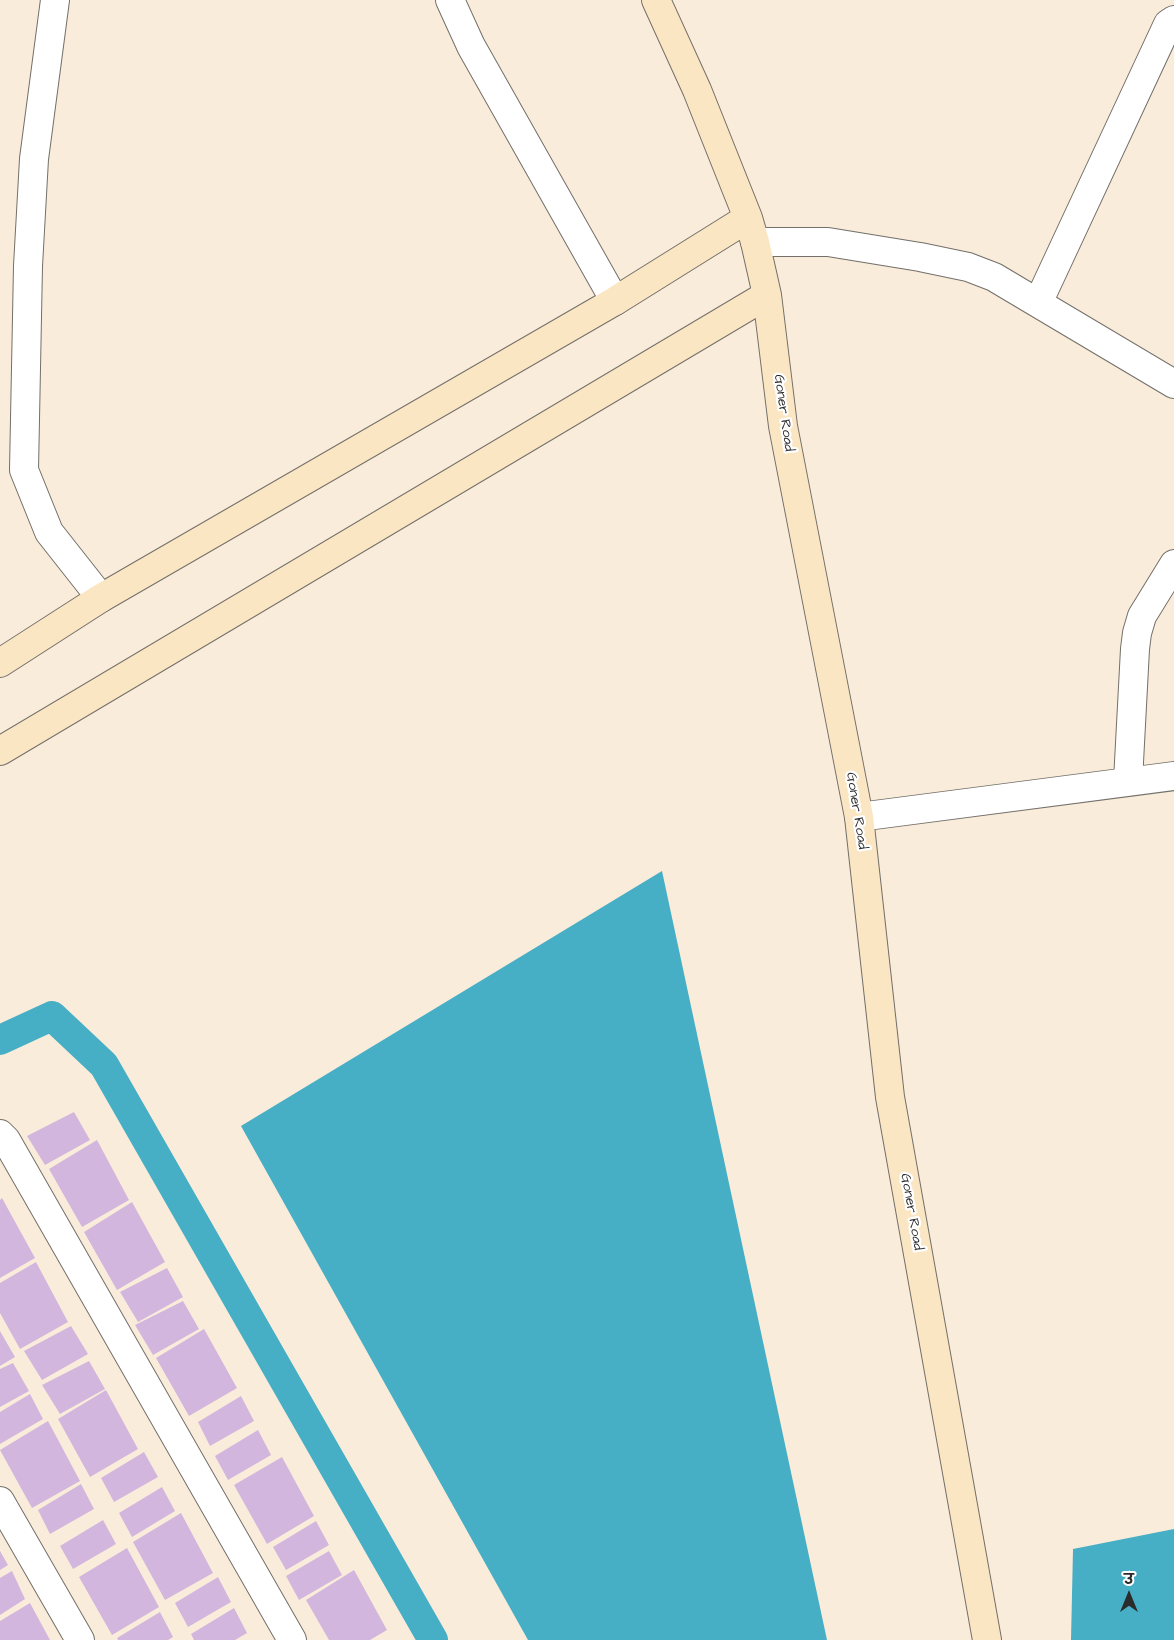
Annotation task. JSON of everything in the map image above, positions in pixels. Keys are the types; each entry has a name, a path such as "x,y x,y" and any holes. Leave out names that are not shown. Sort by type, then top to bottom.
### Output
{"street":[{"path":"55,0 34,160 28,266 24,470 49,532 101,598"},
{"path":"450,0 470,46 615,301"},
{"name":"Goner Road","path":"656,0 697,90 751,230 767,295 783,426 859,817 890,1097 987,1640"},
{"path":"1038,303 1168,24 1174,20"},
{"path":"0,663 101,598 615,301 751,230 920,257 968,267 994,277 1174,384"},
{"path":"0,751 767,295"},
{"path":"1128,781 1137,633 1142,616 1174,564"},
{"path":"859,817 1174,776"},
{"path":"0,1134 6,1140 292,1640"},
{"path":"0,1501 80,1640"}],"water":[{"path":"662,871 827,1640 528,1640 241,1126"},
{"path":"1174,1529 1174,1640 1071,1640 1073,1549"}],"building":[{"path":"74,1112 90,1140 45,1165 27,1136"},
{"path":"97,1140 129,1200 82,1227 49,1169"},
{"path":"2,1198 35,1258 0,1278 0,1200"},
{"path":"132,1202 165,1262 117,1290 84,1232"},
{"path":"36,1262 68,1322 20,1349 0,1313 0,1283"},
{"path":"167,1268 183,1297 138,1322 120,1292"},
{"path":"183,1301 199,1329 153,1355 135,1325"},
{"path":"71,1326 88,1354 42,1380 24,1351"},
{"path":"204,1329 237,1388 189,1416 156,1358"},
{"path":"0,1331 15,1357 0,1366"},
{"path":"89,1361 105,1389 60,1414 42,1385"},
{"path":"13,1363 29,1391 0,1407 0,1369"},
{"path":"106,1390 138,1449 90,1477 58,1419"},
{"path":"30,1394 43,1419 0,1444 0,1412"},
{"path":"241,1396 254,1421 210,1446 198,1422"},
{"path":"48,1421 80,1481 32,1508 0,1450"},
{"path":"258,1430 271,1455 228,1480 215,1456"},
{"path":"144,1452 158,1477 114,1502 101,1478"},
{"path":"282,1457 314,1516 267,1544 234,1485"},
{"path":"81,1484 94,1509 50,1534 38,1510"},
{"path":"162,1487 175,1511 132,1537 119,1513"},
{"path":"181,1513 213,1573 165,1600 133,1542"},
{"path":"103,1520 116,1544 73,1569 60,1546"},
{"path":"316,1521 329,1545 286,1570 273,1547"},
{"path":"127,1548 159,1607 112,1635 79,1577"},
{"path":"0,1551 8,1565 0,1570"},
{"path":"329,1551 342,1575 299,1600 286,1576"},
{"path":"354,1570 387,1630 370,1640 329,1640 306,1600"},
{"path":"12,1571 25,1599 0,1615 0,1578"},
{"path":"218,1577 231,1602 188,1627 175,1603"},
{"path":"30,1603 50,1640 0,1640 0,1621"},
{"path":"234,1608 247,1633 235,1640 194,1640 191,1634"},
{"path":"160,1612 173,1637 168,1640 118,1640 117,1638"}],"waterway":[{"path":"0,1040 52,1016 104,1065 433,1640"}]}
